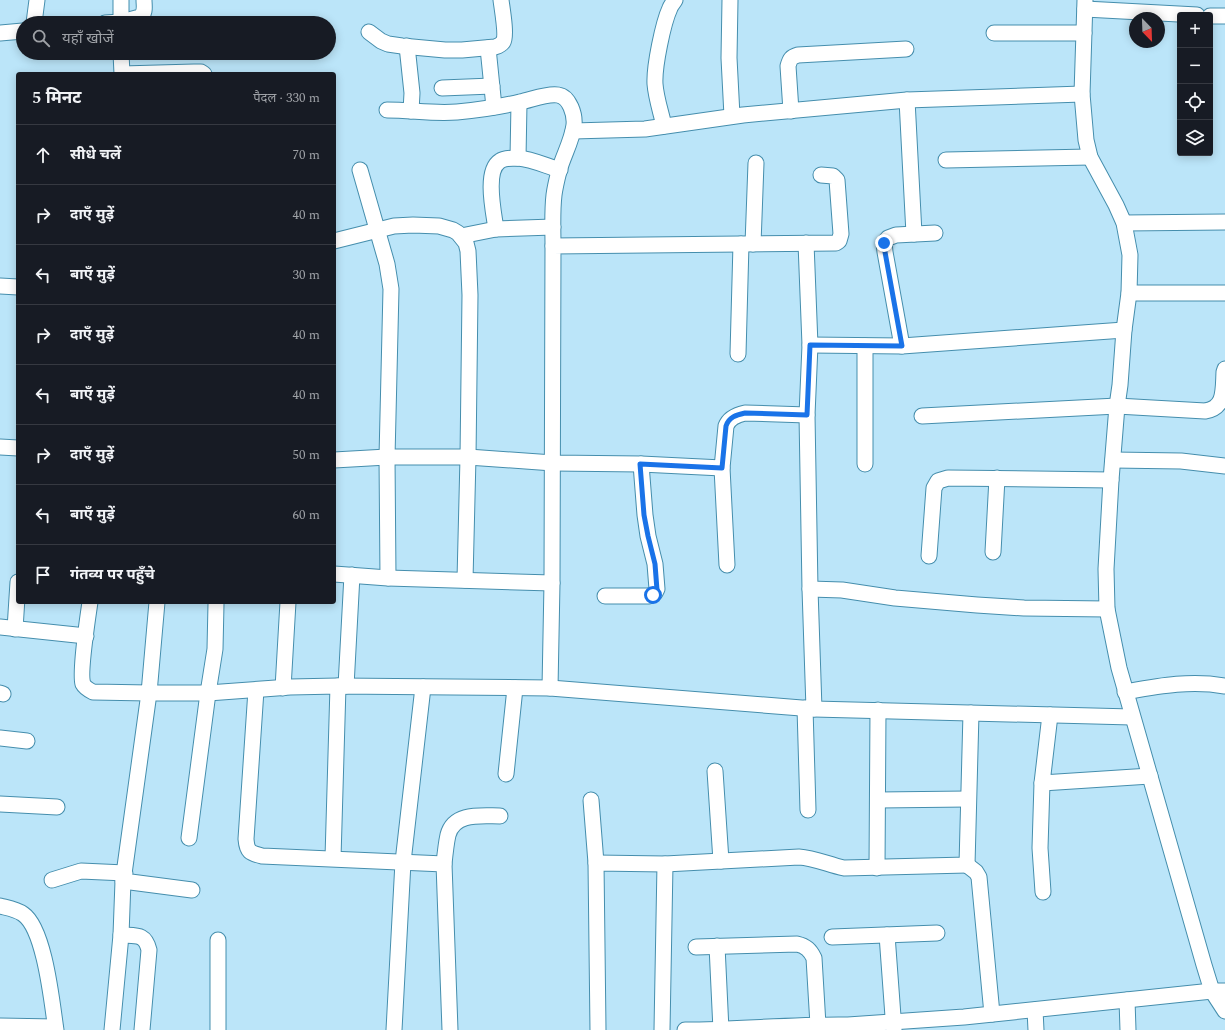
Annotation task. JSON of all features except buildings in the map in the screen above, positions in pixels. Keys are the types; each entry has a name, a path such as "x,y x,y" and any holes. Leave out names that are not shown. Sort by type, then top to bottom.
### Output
{"street":[{"path":"35,16 37,0"},
{"path":"121,0 121,16"},
{"path":"142,16 144,11 144,0"},
{"path":"369,32 381,41 388,44 445,50 462,50 499,46 503,42 505,36 501,0"},
{"path":"664,126 655,82 663,29 670,8 675,0"},
{"path":"730,0 729,58 732,116"},
{"path":"1177,14 1085,5 1082,94 1086,140 1090,157 1124,222 1130,255 1129,293 1124,330 1111,480 1106,569 1107,609 1118,668 1204,965 1219,991 1225,1011"},
{"path":"1213,16 1225,16"},
{"path":"0,33 16,31"},
{"path":"994,33 1084,33"},
{"path":"407,46 412,93 411,111"},
{"path":"488,48 494,107"},
{"path":"791,111 788,66 792,57 798,55 906,49"},
{"path":"121,60 122,72"},
{"path":"442,88 492,86"},
{"path":"573,131 645,129 732,116 908,100 1082,94"},
{"path":"387,110 434,113 450,112 494,107 519,103 550,95 559,95 564,97 574,116 573,131 554,194 550,688"},
{"path":"908,100 914,234"},
{"path":"518,158 519,103"},
{"path":"946,160 1090,157"},
{"path":"496,230 492,203 491,179 495,165 505,158 518,158 560,170"},
{"path":"738,354 747,244 756,163"},
{"path":"360,170 386,264 391,289 388,458 388,578"},
{"path":"553,246 836,242 839,241 841,234 837,180 833,176 821,175"},
{"path":"1124,222 1225,222"},
{"path":"336,241 394,226 413,225 439,226 453,230 461,236 466,243 468,251 470,295 465,580"},
{"path":"461,236 496,230 553,227"},
{"path":"902,346 884,243 888,238 896,235 935,233"},
{"path":"806,243 810,345 807,415 810,589 808,810"},
{"path":"0,286 16,287"},
{"path":"1129,293 1225,293"},
{"path":"810,345 902,346 1124,330"},
{"path":"865,346 865,464"},
{"path":"922,416 1117,406 1205,411 1213,410 1218,407 1223,400 1225,369"},
{"path":"727,565 722,468 726,426 728,421 737,414 745,413 807,415"},
{"path":"0,447 16,448"},
{"path":"336,460 468,457 552,462 722,468"},
{"path":"1113,460 1180,461 1225,466"},
{"path":"605,596 649,596 657,590 655,564 644,515 640,464"},
{"path":"929,556 934,488 938,481 948,478 1111,480"},
{"path":"993,552 997,478"},
{"path":"336,574 388,578 552,583"},
{"path":"334,858 342,686 352,575"},
{"path":"810,589 842,590 896,598 977,605 1024,608 1107,609"},
{"path":"15,629 17,604"},
{"path":"90,604 82,672 83,683 87,689 93,692 208,693 342,686 550,688 810,709 1132,717"},
{"path":"112,1030 121,935 124,877 149,693 158,604"},
{"path":"189,838 215,649 216,604"},
{"path":"283,688 288,604"},
{"path":"0,628 86,636"},
{"path":"1125,692 1166,684 1190,683 1225,686"},
{"path":"394,1030 403,862 423,687"},
{"path":"506,774 515,688"},
{"path":"256,690 246,839 247,848 251,853 262,856 444,864"},
{"path":"877,868 878,710"},
{"path":"967,865 971,713"},
{"path":"1044,892 1040,848 1042,783 1050,715"},
{"path":"0,738 27,741"},
{"path":"715,771 721,861"},
{"path":"1042,783 1150,776"},
{"path":"878,800 968,799"},
{"path":"591,800 596,863 598,1030"},
{"path":"0,804 57,807"},
{"path":"450,1030 444,864 448,833 458,820 466,817 500,816"},
{"path":"596,863 665,864 799,856 808,857 830,865 844,868 967,865 976,872 979,877 992,1014"},
{"path":"662,1030 665,864"},
{"path":"52,880 81,871 124,877 192,890"},
{"path":"0,906 12,908 24,914 32,924 47,969 56,1028 0,1026"},
{"path":"832,937 938,933"},
{"path":"121,935 144,938 149,950 142,1030"},
{"path":"887,935 894,1026"},
{"path":"218,940 218,1030"},
{"path":"696,947 798,944 804,946 811,952 814,958 825,1027"},
{"path":"717,946 721,1030"},
{"path":"685,1030 762,1029 848,1025 894,1026 964,1024 992,1014 1219,991"},
{"path":"1127,1000 1128,1030"},
{"path":"1035,1010 1036,1030"}],"route":[{"path":"653,595 657,590 655,564 644,515 640,464 722,468 726,426 728,421 737,414 807,415 810,345 902,346 884,243"}]}
